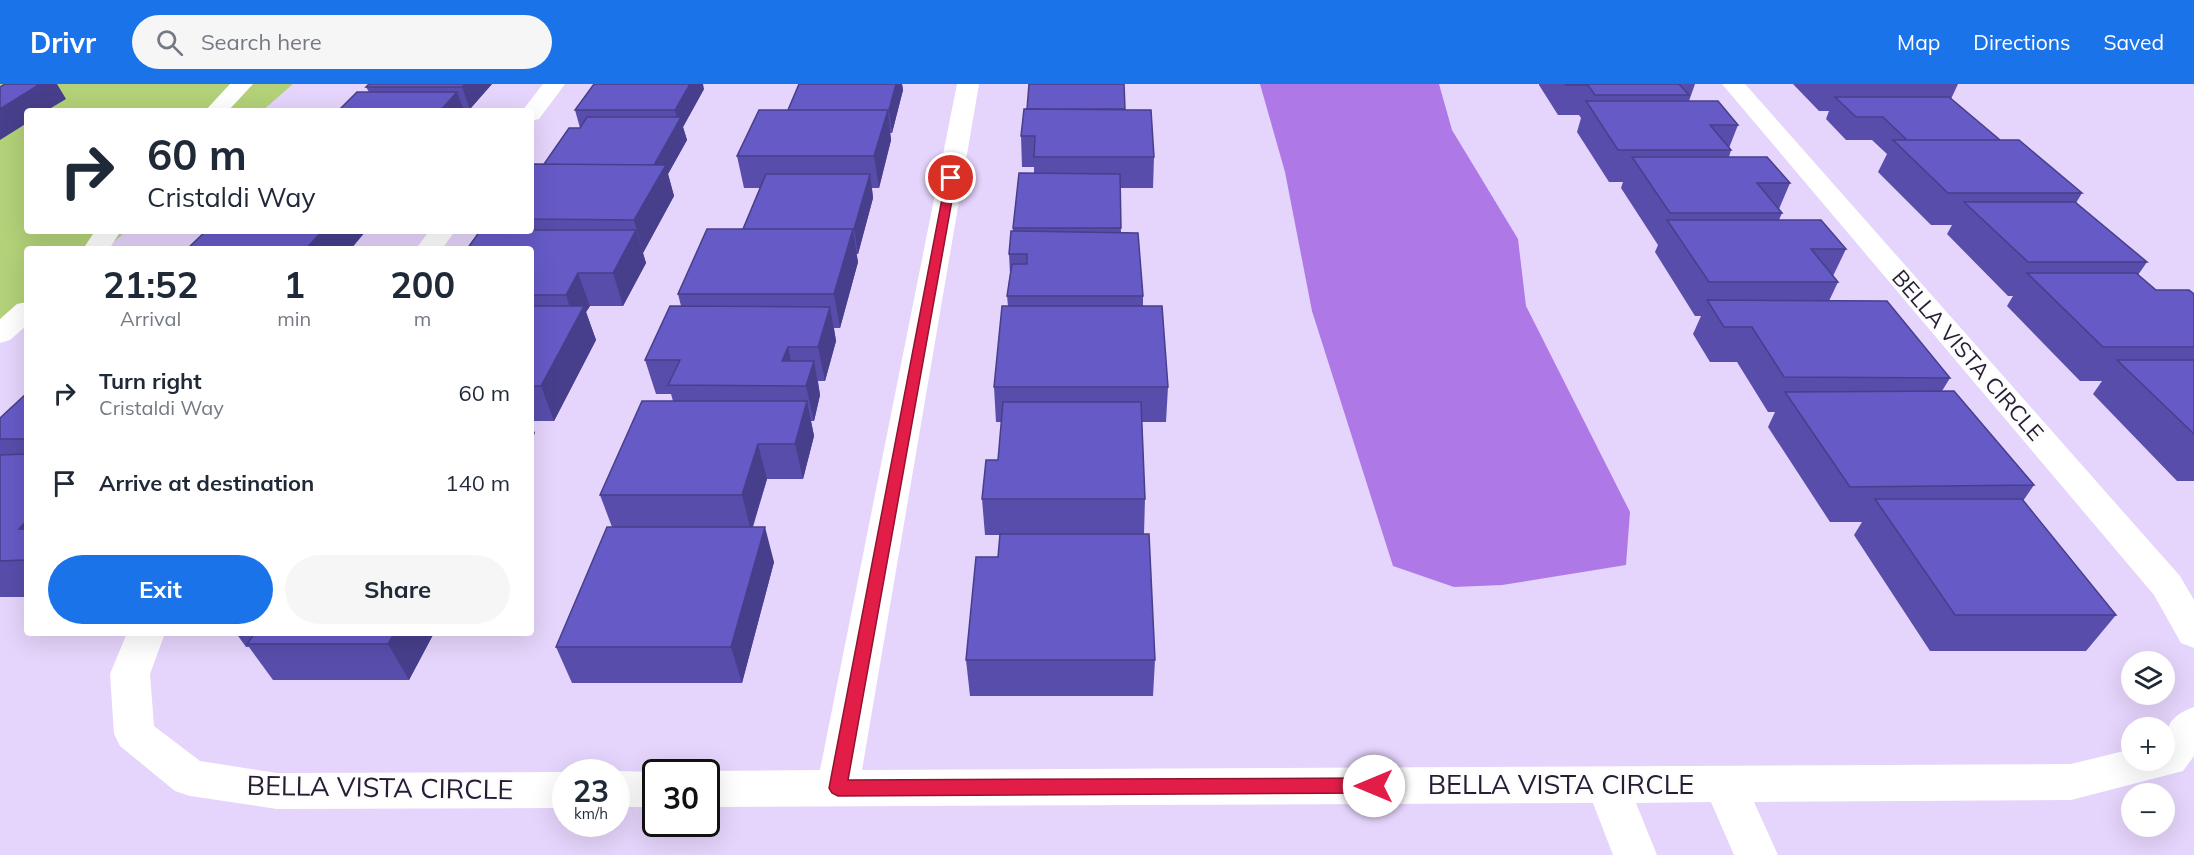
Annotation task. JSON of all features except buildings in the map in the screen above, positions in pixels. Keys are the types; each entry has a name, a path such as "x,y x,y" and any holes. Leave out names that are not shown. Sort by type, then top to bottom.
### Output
{"street":[{"path":"219,108 242,84"},
{"path":"534,110 554,84"},
{"path":"838,788 968,84"},
{"name":"BELLA VISTA CIRCLE","path":"1733,84 2167,586 2194,633"},
{"path":"0,334 24,313"},
{"name":"BELLA VISTA CIRCLE","path":"145,636 130,674 134,734 190,778 277,791 552,790"},
{"name":"BELLA VISTA CIRCLE","path":"2175,750 2194,724"},
{"name":"BELLA VISTA CIRCLE","path":"720,789 2070,782 2121,770"},
{"path":"1607,784 1635,855"},
{"path":"1725,784 1756,855"}],"green space":[{"path":"0,84 293,84 265,108 24,108 24,234 123,234 109,246 24,246 24,322 0,342"}],"shaded area":[{"path":"1260,84 1439,84 1452,130 1518,239 1526,306 1630,512 1626,565 1502,585 1454,587 1393,566 1312,311 1285,172"}],"route":[{"path":"951,178 838,788 1374,786"}]}
